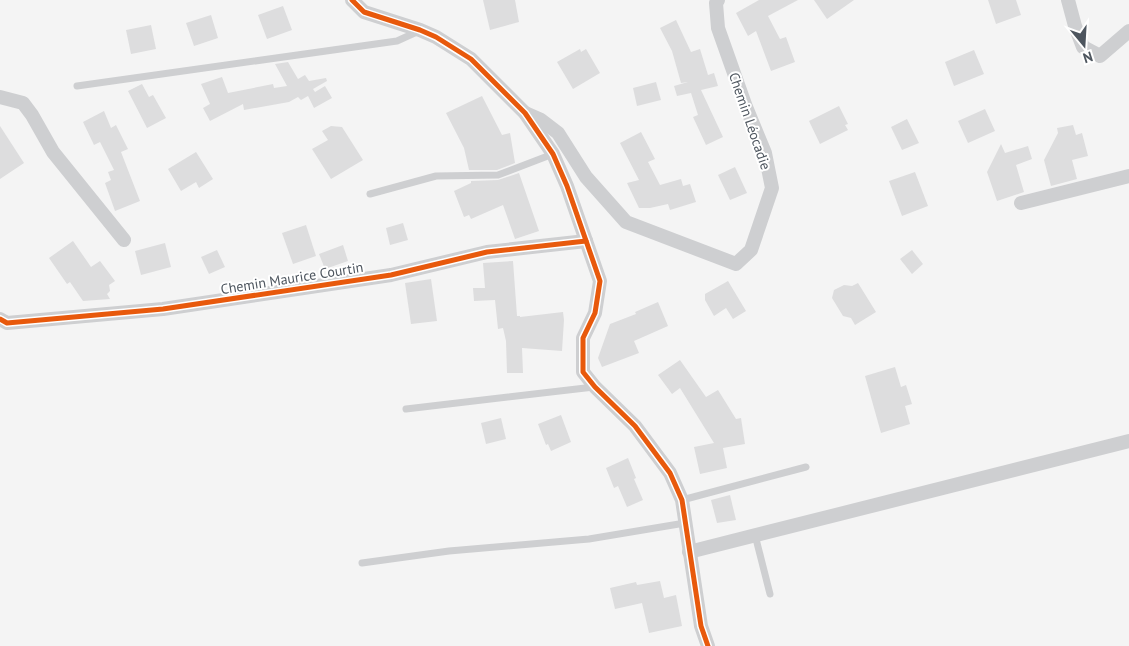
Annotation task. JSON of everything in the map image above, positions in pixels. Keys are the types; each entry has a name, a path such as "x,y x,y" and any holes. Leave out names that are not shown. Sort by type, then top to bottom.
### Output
{"street":[{"path":"352,0 364,12 436,37 471,59 525,114 552,154 567,186 600,281 595,313 583,338 583,372 595,387 635,426 670,473 682,500 702,626 708,646"},
{"name":"Chemin Léocadie","path":"525,114 541,120 558,132 586,177 626,222 736,264 751,250 772,188 765,153 746,107 718,28 716,3 718,0"},
{"path":"1068,0 1083,47 1100,56 1129,31"},
{"path":"0,97 23,103 53,152 124,240"},
{"path":"1020,203 1129,176"},
{"name":"Chemin Maurice Courtin","path":"0,320 7,322 163,309 391,275 487,252 586,241"},
{"path":"689,552 1129,441"}],"lane":[{"path":"77,86 397,41 420,30"},
{"path":"370,194 436,176 498,176 552,154"},
{"path":"406,409 595,387"},
{"path":"682,500 806,466"},
{"path":"362,563 450,551 589,539 685,523"},
{"path":"755,535 770,594"}],"building":[{"path":"483,0 515,0 519,22 490,30"},
{"path":"759,0 798,0 768,16 780,39 786,37 795,62 771,71 756,31 748,36 736,13"},
{"path":"814,0 854,0 827,19"},
{"path":"988,0 1016,0 1021,15 996,24"},
{"path":"283,6 292,30 267,39 258,15"},
{"path":"211,15 218,38 194,46 186,23"},
{"path":"676,20 691,52 700,49 708,75 714,73 718,86 701,90 723,137 706,145 693,117 698,115 691,93 677,96 674,86 688,82 681,83 672,51 660,28"},
{"path":"151,25 156,49 131,54 126,30"},
{"path":"580,49 581,52 586,49 600,73 573,89 557,62"},
{"path":"974,50 984,74 954,86 945,62"},
{"path":"288,62 298,79 305,75 309,81 326,78 327,81 313,89 315,92 325,86 332,98 314,108 308,96 301,100 298,97 289,102 244,110 243,104 210,121 203,108 210,104 201,84 222,77 228,93 273,84 274,88 287,86 275,64"},
{"path":"656,82 661,100 637,106 633,88"},
{"path":"142,84 149,97 153,95 166,118 147,128 128,91"},
{"path":"482,96 502,135 510,133 515,163 497,170 469,170 464,148 446,113"},
{"path":"839,106 848,124 845,125 848,130 820,144 809,121"},
{"path":"985,109 995,131 968,143 958,121"},
{"path":"104,111 111,128 116,125 128,149 121,152 140,201 115,211 105,183 111,180 108,172 114,170 100,142 94,145 83,122"},
{"path":"907,119 919,143 902,150 891,127"},
{"path":"1073,125 1076,135 1082,133 1088,156 1072,160 1077,179 1051,186 1044,160 1058,133 1057,128"},
{"path":"0,126 24,163 0,179"},
{"path":"331,126 342,127 363,160 331,179 312,149 328,140 322,131"},
{"path":"641,132 655,159 648,162 660,185 681,179 683,186 690,184 696,202 670,210 668,204 650,208 639,208 627,183 639,180 620,143"},
{"path":"1001,144 1005,153 1028,146 1032,159 1016,165 1024,192 997,201 987,172"},
{"path":"196,152 213,179 199,188 196,182 181,191 168,169"},
{"path":"735,167 747,193 730,200 718,175"},
{"path":"915,172 928,206 902,216 889,181"},
{"path":"519,173 539,231 515,239 503,205 471,219 469,215 464,217 454,191 471,183 471,181 498,180"},
{"path":"403,223 408,240 390,245 386,228"},
{"path":"306,225 316,256 293,264 282,233"},
{"path":"73,241 91,267 100,261 115,281 109,285 110,291 107,294 110,299 83,301 70,282 67,284 49,258"},
{"path":"165,243 171,267 141,275 135,251"},
{"path":"343,245 348,261 325,269 319,254"},
{"path":"217,250 225,267 209,274 201,257"},
{"path":"912,250 923,264 912,274 900,259"},
{"path":"513,261 517,316 563,312 564,320 562,351 522,348 523,373 507,373 506,341 503,328 498,329 495,300 474,301 473,288 485,288 483,263"},
{"path":"431,279 437,321 411,324 405,283"},
{"path":"728,281 746,311 733,319 726,308 714,316 705,300 705,294"},
{"path":"858,283 876,312 855,325 851,318 843,316 832,298 834,290 844,285 852,286"},
{"path":"658,302 668,326 634,341 639,353 602,367 598,358 610,324 636,314 635,312"},
{"path":"680,360 706,397 718,390 736,419 741,418 745,444 723,448 727,468 700,474 694,447 714,443 680,388 672,394 658,375"},
{"path":"895,367 901,387 906,385 912,404 905,406 910,424 881,433 865,376"},
{"path":"561,415 571,442 551,451 548,444 546,445 538,424"},
{"path":"501,418 506,439 486,444 481,423"},
{"path":"628,458 643,500 627,507 618,486 614,488 606,468"},
{"path":"730,495 736,520 717,523 711,500"},
{"path":"660,581 664,598 676,595 682,626 649,633 642,603 615,609 610,588 636,582 637,585"}],"cycle path":[{"path":"352,0 364,12 436,37 471,59 525,113 553,154 567,186 600,281 595,313 583,338 583,372 595,387 635,426 670,473 682,500 701,626 708,646"},
{"path":"0,319 7,323 163,309 391,275 487,252 586,241"}]}
